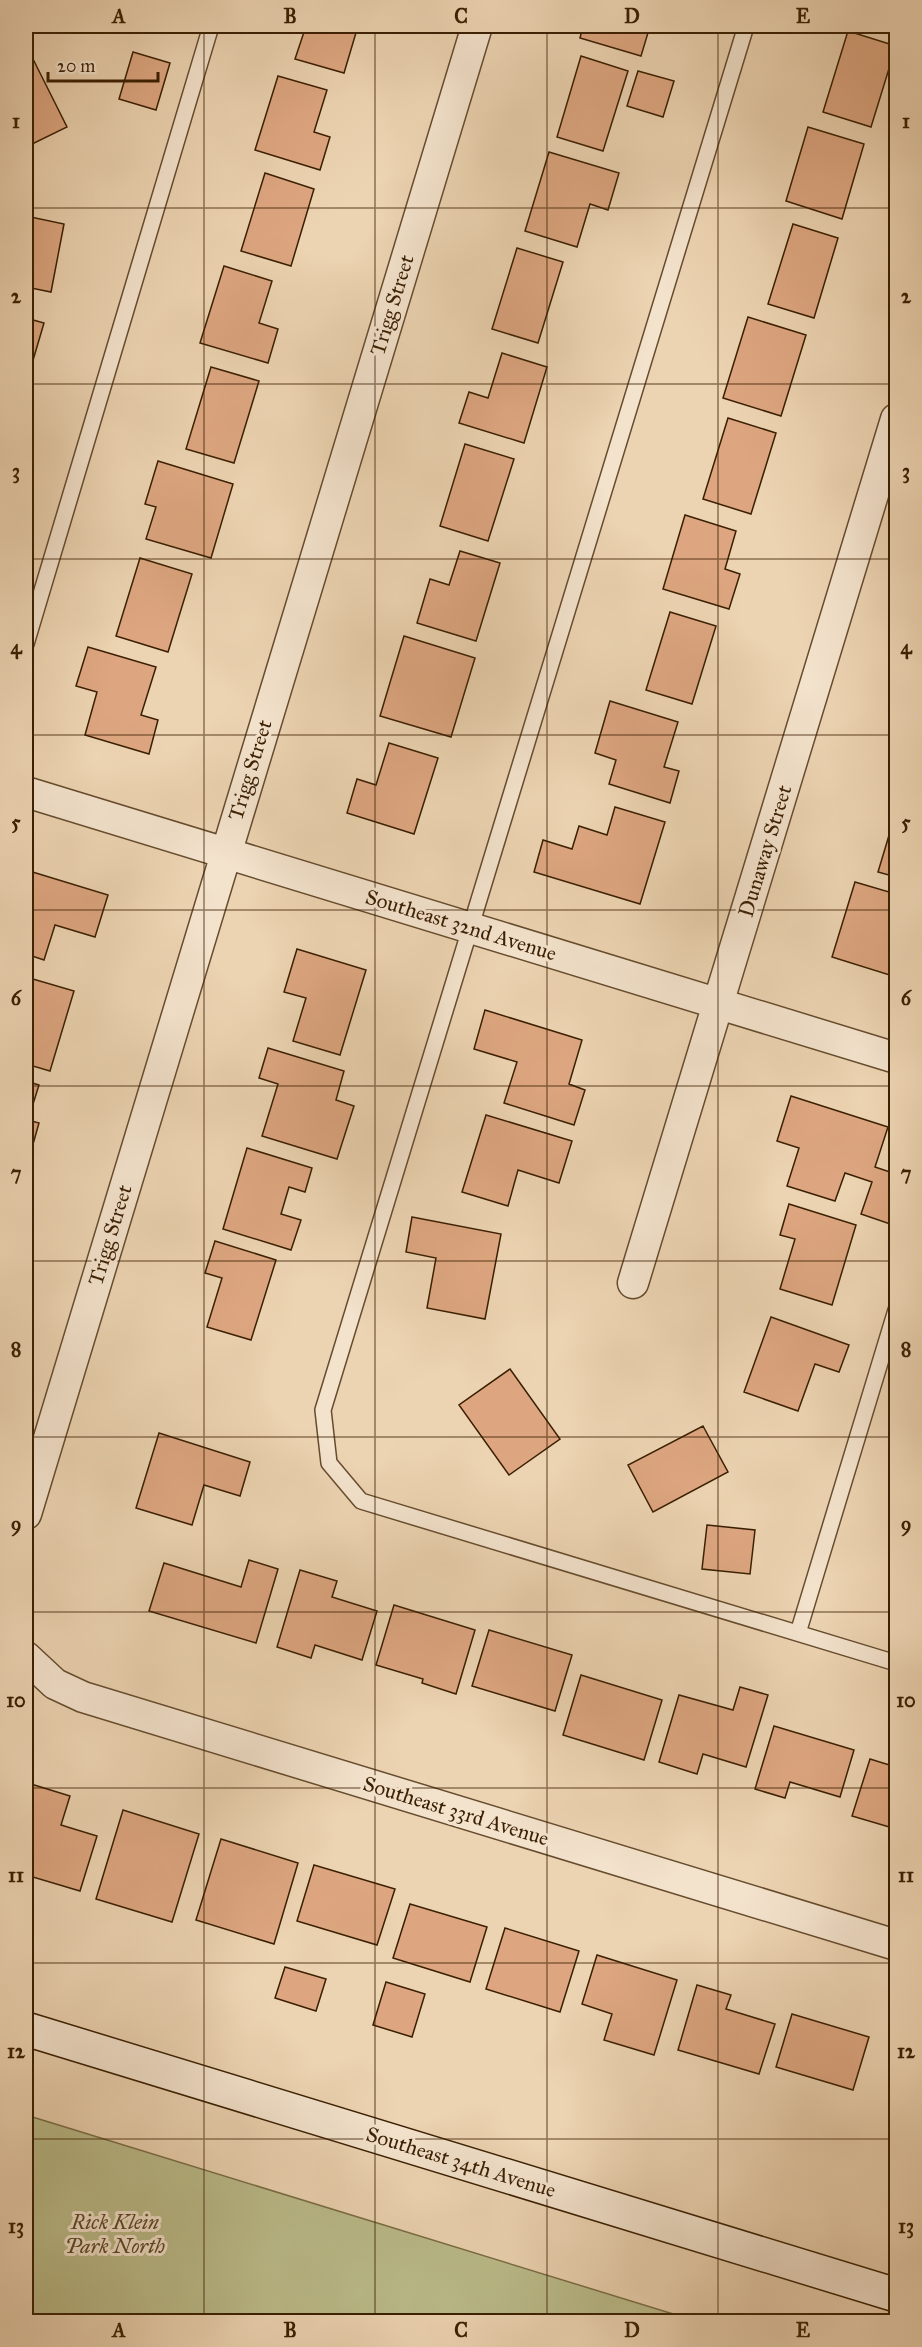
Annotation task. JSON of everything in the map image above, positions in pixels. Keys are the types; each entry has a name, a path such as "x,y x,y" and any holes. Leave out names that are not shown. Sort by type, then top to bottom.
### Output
{"main road":[{"name":"Southeast 34th Avenue","path":"26,2029 897,2295"}],"street":[{"name":"Trigg Street","path":"26,1514 477,26"},
{"name":"Dunaway Street","path":"633,1283 897,419"},
{"name":"Southeast 32nd Avenue","path":"26,792 897,1058"},
{"name":"Southeast 33rd Avenue","path":"26,1657 55,1684 83,1697 897,1945"}],"lane":[{"path":"26,644 212,26"},
{"path":"746,26 323,1410 329,1463 361,1501 897,1663"},
{"path":"798,1633 897,1310"}],"green space":[{"name":"Rick Klein Park North","path":"26,2115 696,2321 26,2321"}],"building":[{"path":"306,26 358,26 344,73 295,59"},
{"path":"583,26 650,26 641,56 580,38"},
{"path":"848,31 896,46 871,127 823,112"},
{"path":"133,52 170,63 156,110 119,99"},
{"path":"581,56 628,71 603,151 557,137"},
{"path":"33,59 67,127 26,147 26,62"},
{"path":"638,71 674,81 663,117 627,106"},
{"path":"278,76 327,90 314,132 330,137 320,170 255,150"},
{"path":"808,127 864,144 842,219 786,201"},
{"path":"549,152 619,173 608,210 590,204 577,247 525,231"},
{"path":"265,173 314,189 291,266 241,251"},
{"path":"26,216 64,224 51,292 26,287"},
{"path":"793,224 838,238 814,318 768,304"},
{"path":"517,248 563,262 538,343 492,329"},
{"path":"224,266 272,281 259,323 278,329 268,363 200,343"},
{"path":"748,317 806,335 781,416 723,398"},
{"path":"26,318 44,323 26,384"},
{"path":"502,353 547,367 524,443 459,423 469,392 488,398"},
{"path":"211,367 259,381 234,463 186,449"},
{"path":"728,418 776,433 751,514 703,499"},
{"path":"465,444 514,459 488,541 440,526"},
{"path":"158,461 233,484 211,558 146,539 156,507 145,504"},
{"path":"685,515 736,531 725,569 740,574 729,609 663,589"},
{"path":"460,551 500,563 476,641 417,623 430,579 449,585"},
{"path":"140,558 192,574 168,652 116,636"},
{"path":"670,612 716,626 692,704 646,690"},
{"path":"404,636 475,658 451,737 380,716"},
{"path":"88,647 156,667 141,715 158,720 149,754 85,735 97,692 76,686"},
{"path":"610,701 678,722 664,767 679,771 670,803 609,784 616,760 595,753"},
{"path":"389,743 438,758 414,834 347,813 357,779 376,785"},
{"path":"615,807 665,822 640,904 534,872 543,840 572,849 579,826 607,835"},
{"path":"896,812 896,877 878,872"},
{"path":"26,870 108,895 95,937 55,925 44,960 26,954"},
{"path":"855,882 896,894 896,977 832,957"},
{"path":"297,949 366,970 340,1055 293,1041 306,998 284,992"},
{"path":"26,977 74,991 50,1071 26,1064"},
{"path":"485,1010 582,1040 569,1084 585,1090 574,1125 504,1103 517,1062 474,1049"},
{"path":"268,1048 344,1071 336,1100 354,1106 337,1159 262,1136 278,1084 259,1078"},
{"path":"26,1081 39,1085 28,1120 39,1123 28,1162 26,1161"},
{"path":"791,1096 888,1127 875,1167 896,1174 896,1226 861,1214 872,1182 845,1173 835,1201 787,1186 799,1148 777,1141"},
{"path":"486,1115 572,1141 559,1183 518,1170 508,1206 462,1192"},
{"path":"247,1148 312,1168 305,1192 289,1187 281,1214 301,1220 291,1250 223,1229"},
{"path":"789,1204 856,1225 832,1305 780,1289 795,1239 780,1235"},
{"path":"412,1217 501,1234 485,1319 427,1308 436,1258 406,1252"},
{"path":"215,1241 276,1260 251,1340 207,1327 222,1278 205,1273"},
{"path":"771,1317 849,1345 839,1372 815,1364 798,1411 744,1392"},
{"path":"510,1369 560,1439 509,1475 459,1405"},
{"path":"703,1426 728,1472 653,1512 628,1465"},
{"path":"159,1433 250,1462 240,1496 204,1485 192,1525 136,1508"},
{"path":"707,1525 755,1530 750,1574 702,1569"},
{"path":"249,1560 278,1569 256,1643 149,1611 164,1563 241,1587"},
{"path":"300,1570 337,1581 332,1597 377,1611 362,1660 315,1645 311,1658 277,1647"},
{"path":"394,1605 475,1630 456,1694 422,1683 423,1679 376,1665"},
{"path":"489,1630 572,1655 555,1711 472,1686"},
{"path":"581,1675 662,1700 644,1760 563,1735"},
{"path":"740,1687 768,1695 746,1767 703,1754 697,1774 659,1762 679,1695 733,1710"},
{"path":"774,1726 854,1750 840,1797 790,1782 785,1798 755,1789"},
{"path":"870,1759 896,1767 896,1829 852,1816"},
{"path":"31,1784 70,1796 61,1825 97,1836 80,1891 26,1875 26,1801"},
{"path":"123,1810 199,1834 172,1922 96,1899"},
{"path":"221,1839 298,1863 274,1944 196,1920"},
{"path":"314,1865 395,1889 377,1945 297,1921"},
{"path":"410,1904 487,1927 470,1982 393,1958"},
{"path":"505,1928 579,1951 560,2012 486,1989"},
{"path":"597,1955 677,1980 654,2055 604,2040 612,2014 582,2004"},
{"path":"285,1967 326,1979 316,2011 275,1998"},
{"path":"386,1982 425,1994 412,2037 373,2025"},
{"path":"697,1985 731,1995 726,2009 775,2024 759,2074 678,2050"},
{"path":"792,2014 869,2037 853,2090 776,2067"}]}
